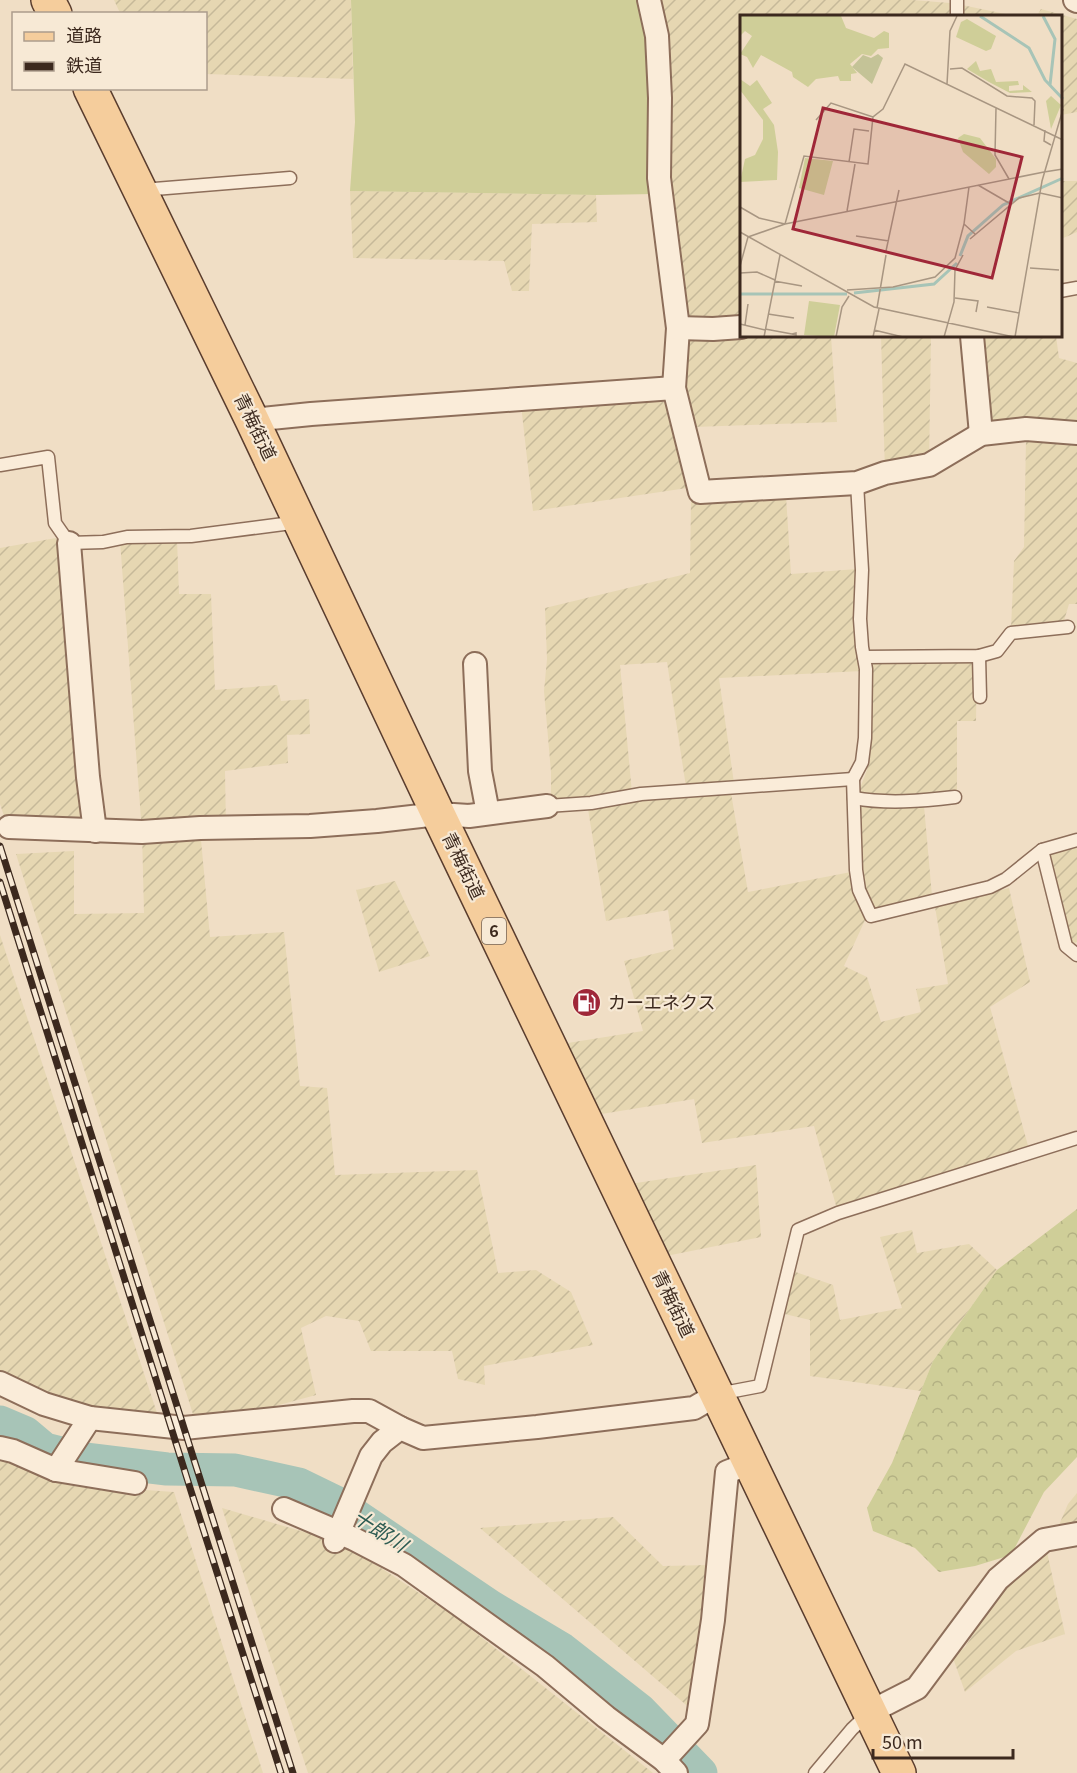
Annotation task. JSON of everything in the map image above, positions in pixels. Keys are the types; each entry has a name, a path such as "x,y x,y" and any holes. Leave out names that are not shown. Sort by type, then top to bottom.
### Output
{"main road":[{"name":"青梅街道","path":"91,90 252,420 438,814 899,1773"}],"street":[{"path":"648,0 657,36 660,98 659,178 678,328 674,388 700,492 857,483 885,473 929,465 981,434 1026,429 1077,433"},
{"path":"678,328 740,327"},
{"path":"972,338 981,434"},
{"path":"252,420 674,388"},
{"path":"69,543 94,831"},
{"path":"475,664 480,771 488,813"},
{"path":"9,827 142,832 200,828 310,826 438,814 469,816 548,806"},
{"path":"0,1383 88,1422 184,1428 369,1411 423,1438 694,1408 718,1394"},
{"path":"56,1470 88,1422"},
{"path":"339,1533 371,1456 382,1442 400,1428"},
{"path":"0,1448 13,1451 56,1470 135,1482"},
{"path":"284,1509 404,1565 544,1666 670,1767 697,1724 713,1620 727,1472 750,1463"},
{"path":"870,1712 917,1688 998,1579 1044,1540 1077,1534"}],"lane":[{"path":"139,190 290,178"},
{"path":"1062,291 1077,288"},
{"path":"0,465 48,457 55,523 69,543 103,542 127,537 191,536 300,521"},
{"path":"857,483 862,570 860,619 866,669 865,738 862,762 854,778 856,870 859,890 872,916 990,887 1006,879 1042,850 1077,840"},
{"path":"864,657 980,656 997,651 1011,633 1068,627"},
{"path":"980,656 980,697"},
{"path":"548,806 591,803 642,794 854,778"},
{"path":"854,798 873,801 955,797"},
{"path":"1042,850 1066,946 1077,955"},
{"path":"718,1394 760,1386 798,1230 838,1213 1077,1138"},
{"path":"815,1773 852,1729 870,1712"}],"shaded area":[{"path":"114,0 351,0 353,79 207,74 207,12 120,12"},
{"path":"656,0 912,0 950,3 951,15 740,15 740,318 688,323 668,175"},
{"path":"962,5 1010,15 962,15"},
{"path":"1041,9 1077,19 1077,112 1062,115 1062,15 1038,15"},
{"path":"1062,181 1077,181 1077,232 1062,239"},
{"path":"350,191 596,195 597,222 532,224 529,291 512,291 504,261 353,258"},
{"path":"688,334 740,335 740,338 831,338 837,422 694,427 684,383"},
{"path":"881,338 931,338 929,465 885,473"},
{"path":"977,338 1056,338 1059,358 1077,363 1077,424 1042,420 985,421"},
{"path":"656,396 671,408 687,488 533,511 521,405"},
{"path":"1026,440 1077,444 1077,604 1069,604 1063,624 1011,628 1014,561 1024,547"},
{"path":"786,496 791,574 857,569 862,671 719,678 734,783 686,787 667,662 620,665 632,793 551,802 551,772 544,691 547,659 545,608 690,573 691,501"},
{"path":"56,538 94,825 4,816 0,804 0,548"},
{"path":"177,539 179,594 211,594 215,690 277,685 281,701 309,699 310,734 287,735 288,763 225,771 226,828 200,829 210,937 284,932 300,1086 327,1088 335,1175 477,1170 498,1273 536,1270 571,1292 593,1345 484,1366 485,1385 458,1379 452,1351 371,1351 359,1321 326,1316 301,1328 316,1395 197,1427 16,854 74,851 74,914 144,913 142,832 120,541"},
{"path":"977,660 976,721 957,721 957,791 874,799 859,791 867,770 872,705 870,670 874,662"},
{"path":"731,793 748,892 851,872 866,918 844,966 867,977 881,1022 921,1012 916,989 948,984 935,907 1009,888 1030,982 990,1007 1030,1153 838,1213 814,1126 702,1143 694,1099 583,1117 549,1046 643,1031 624,961 674,949 668,910 606,921 588,809 642,800"},
{"path":"858,805 924,806 932,896 876,910 863,888"},
{"path":"1077,845 1077,942 1069,945 1048,856 1050,852"},
{"path":"395,881 430,956 379,972 356,890"},
{"path":"0,935 158,1416 93,1413 0,1377"},
{"path":"756,1165 761,1237 651,1259 616,1186"},
{"path":"912,1230 917,1253 969,1244 997,1270 933,1361 921,1391 810,1376 810,1320 776,1312 787,1269 833,1285 840,1320 902,1308 880,1237"},
{"path":"0,1455 132,1489 174,1492 263,1773 0,1773"},
{"path":"1077,1493 1077,1527 1056,1532 1068,1504"},
{"path":"222,1508 335,1541 381,1568 457,1618 653,1773 308,1773"},
{"path":"613,1517 663,1566 710,1565 692,1710 480,1528"},
{"path":"1047,1552 1065,1634 1016,1651 965,1692 953,1658 965,1647 996,1599 1015,1576"}],"green space":[{"path":"351,0 640,0 649,36 654,194 350,191 355,122"},
{"path":"1077,1209 1077,1457 1044,1492 1011,1555 975,1566 939,1572 915,1548 873,1531 867,1508 892,1463 933,1361 997,1270"}],"waterway":[{"name":"十郎川","path":"0,1422 26,1433 45,1449 85,1459 167,1469 235,1470 299,1484 336,1502 490,1606 562,1649 640,1710 701,1773"}],"railway":[{"path":"0,846 293,1773"},
{"path":"0,882 281,1773"}],"place":[{"name":"カーエネクス","path":"587,1003"}]}
